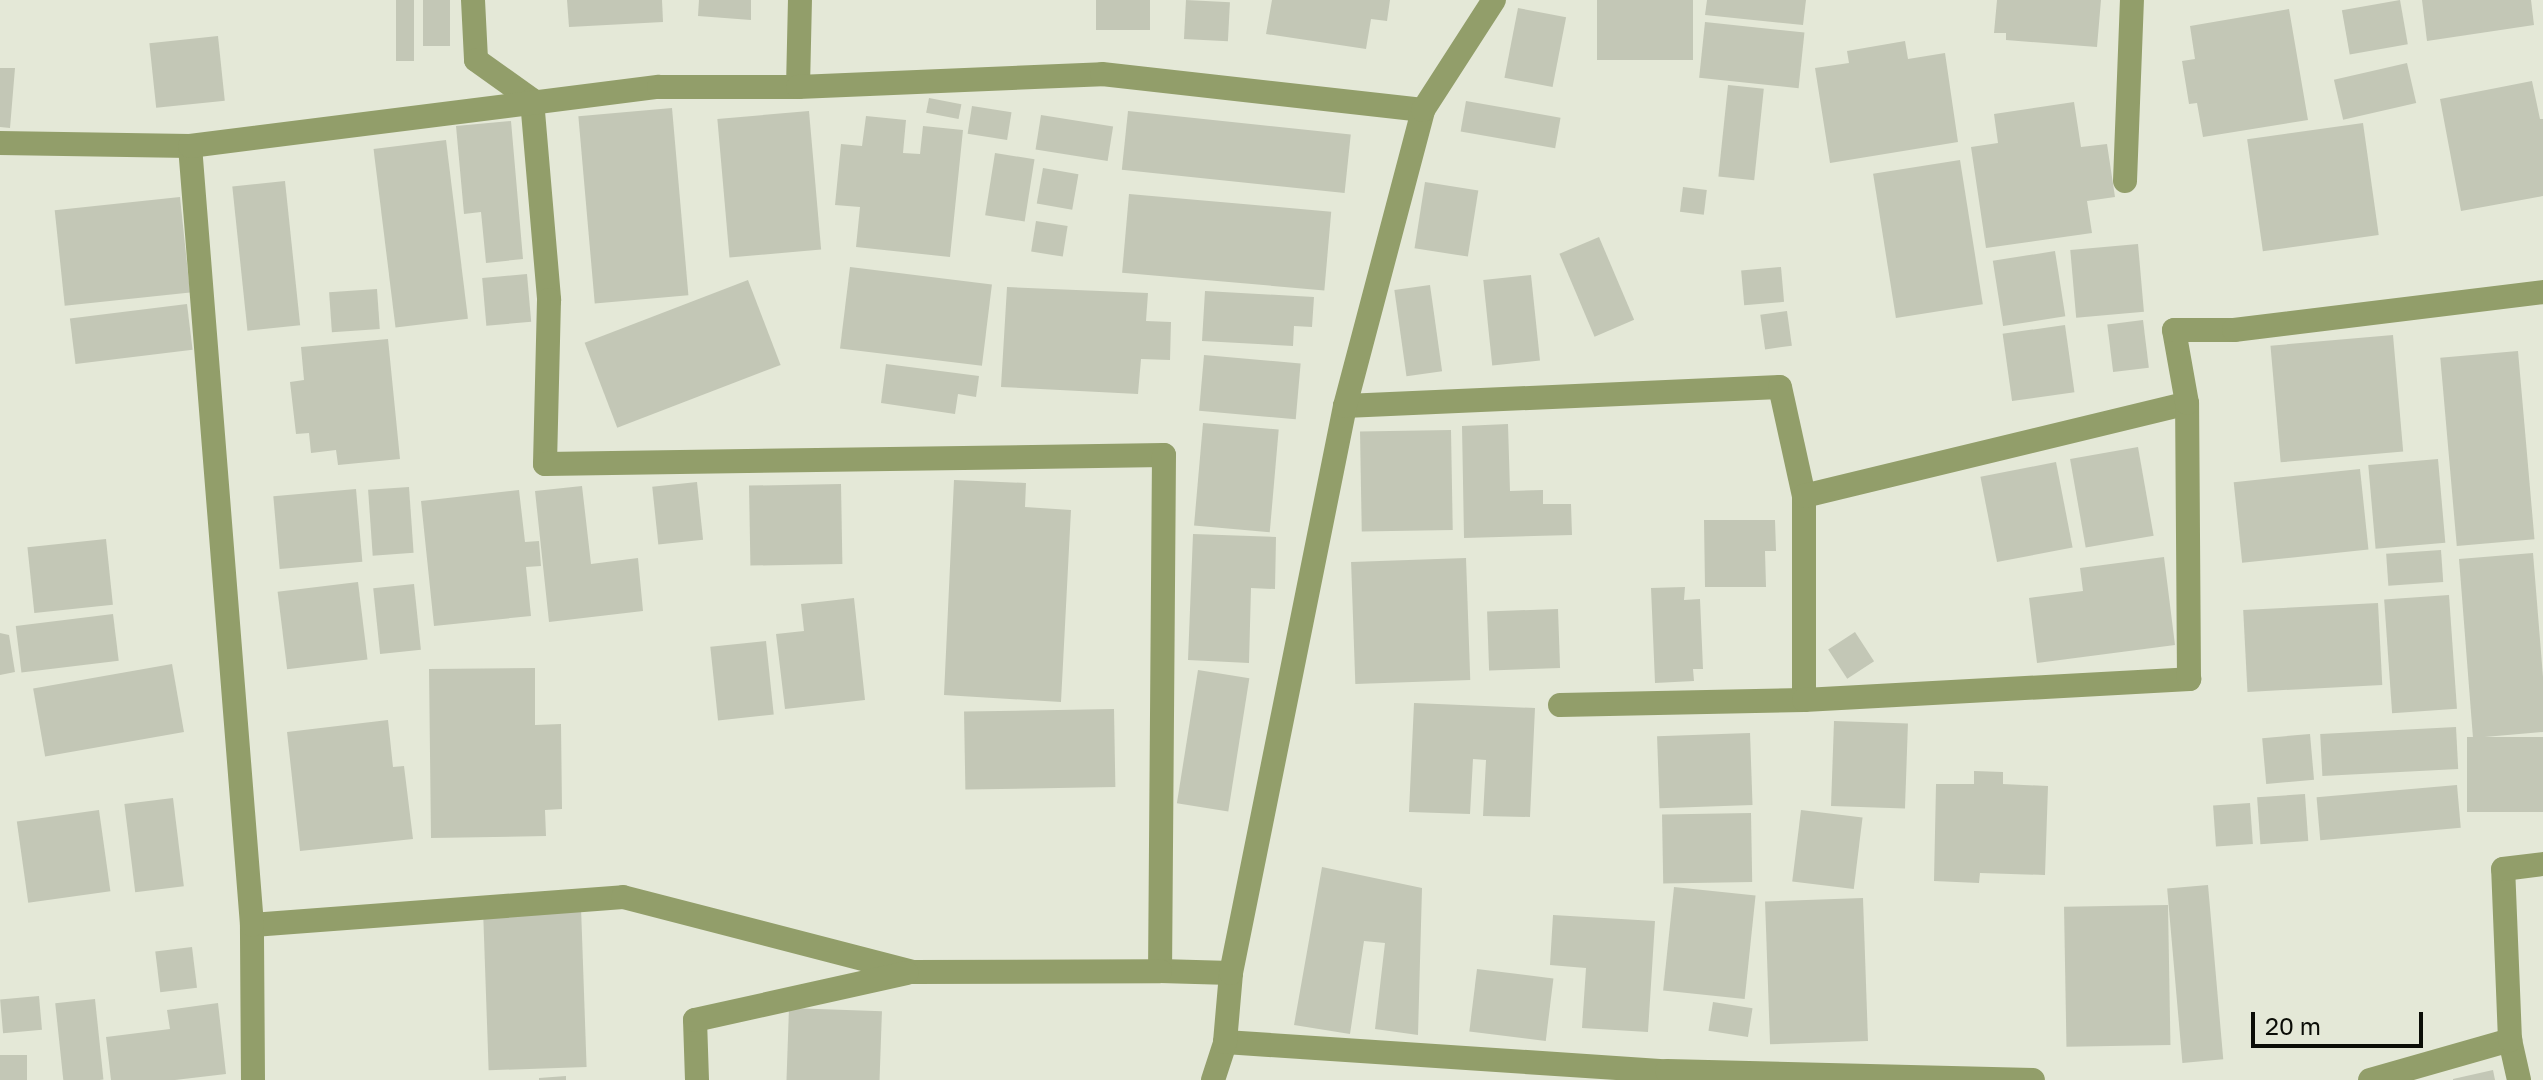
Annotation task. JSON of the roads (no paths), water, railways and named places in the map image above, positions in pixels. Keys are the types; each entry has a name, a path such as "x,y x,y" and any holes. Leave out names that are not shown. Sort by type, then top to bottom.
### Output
{"street":[{"path":"473,0 476,60 532,100 549,300 545,464 1164,455 1160,971"},
{"path":"798,87 800,0"},
{"path":"1213,1080 1225,1042 1231,973 1345,406 1423,110 1494,0"},
{"path":"2125,181 2132,0"},
{"path":"0,143 190,146 532,100 659,87 798,87 1102,74 1423,110"},
{"path":"190,146 252,925 253,1080"},
{"path":"1560,705 1804,700 2189,679 2187,403 2174,330 2234,330 2543,292"},
{"path":"1345,406 1780,387 1804,496 1804,700"},
{"path":"1804,496 2187,403"},
{"path":"2519,1080 2510,1040 2503,869 2543,864"},
{"path":"252,925 623,897 912,972"},
{"path":"697,1080 695,1020 912,972 1231,973"},
{"path":"2370,1080 2510,1040"},
{"path":"1225,1042 1667,1075 2033,1080"}]}
